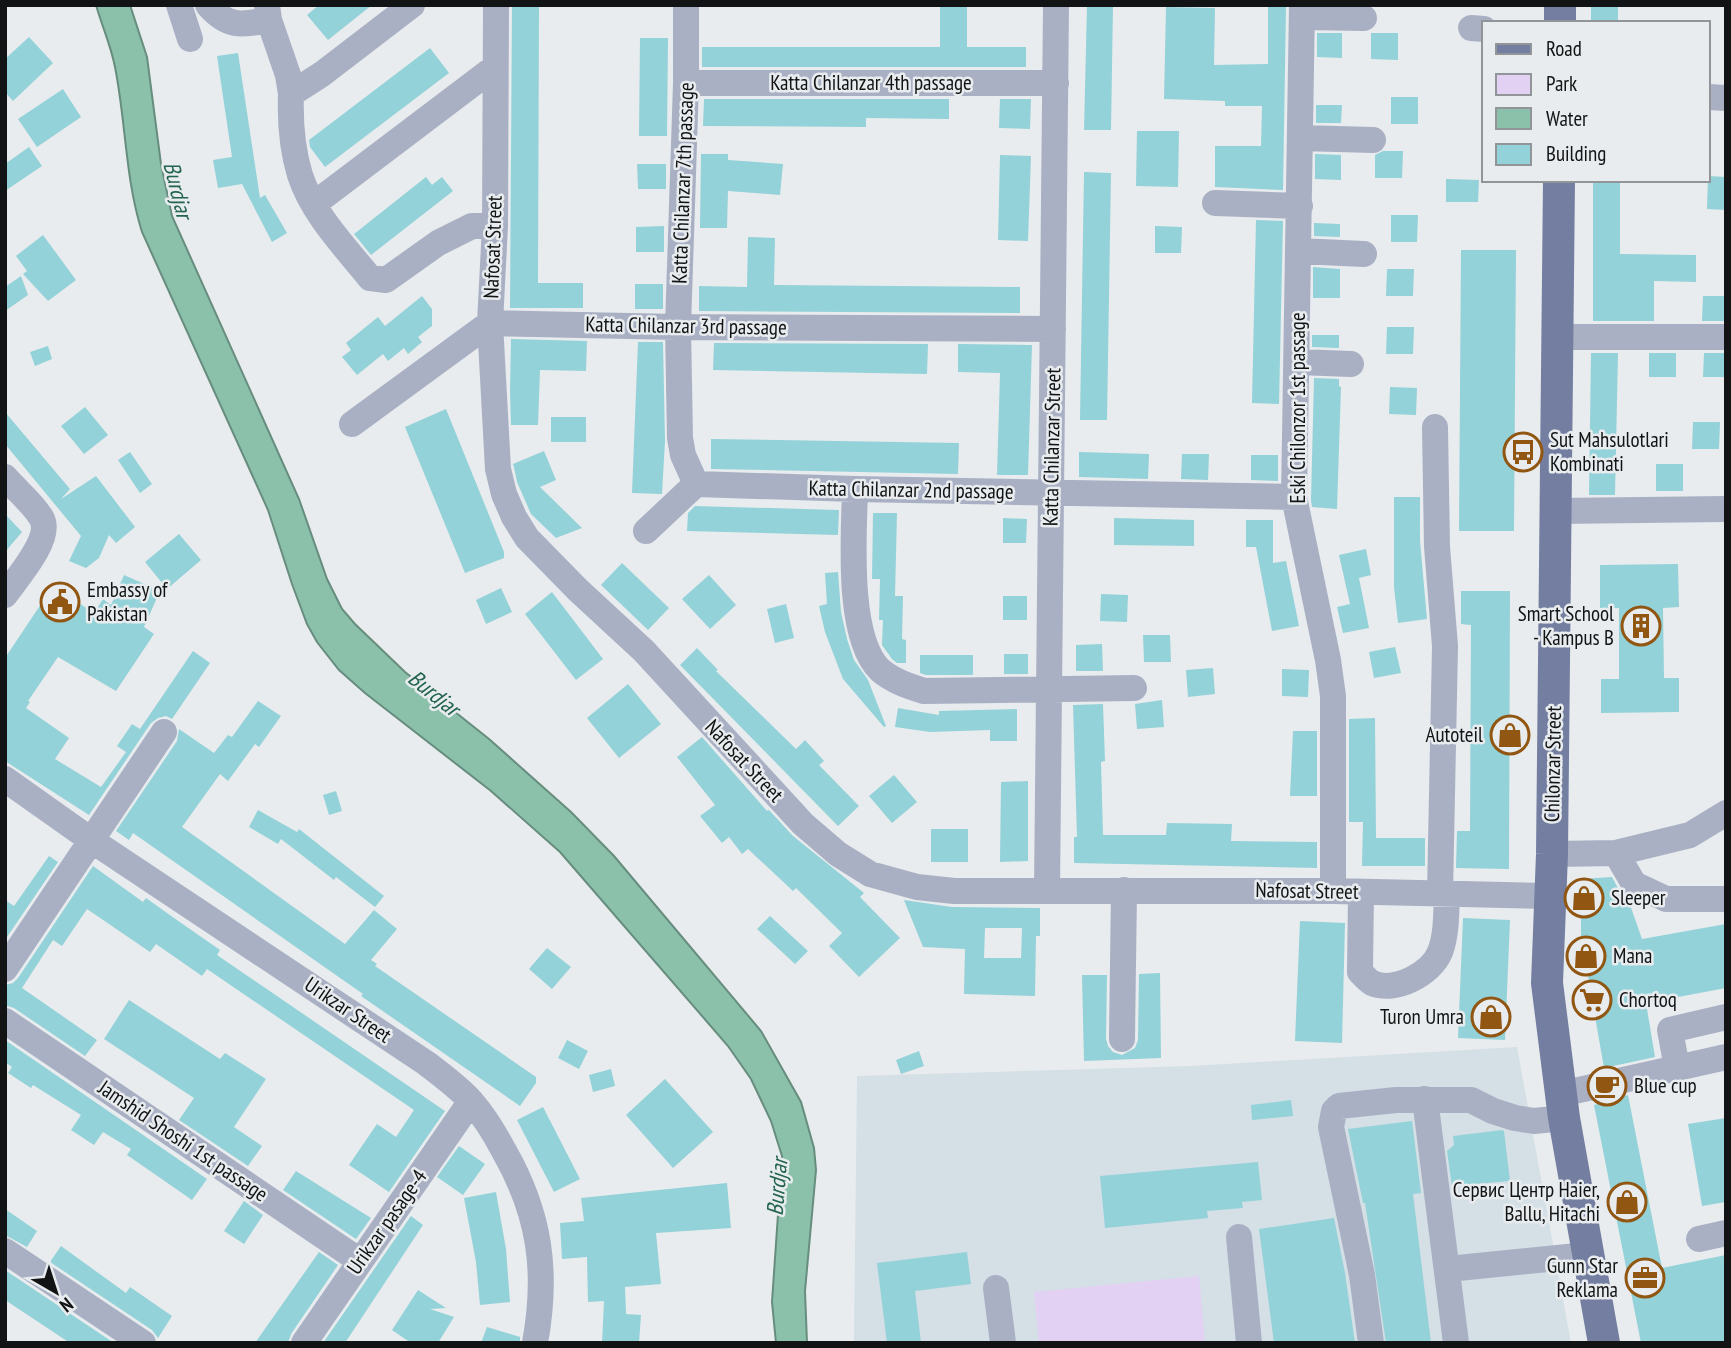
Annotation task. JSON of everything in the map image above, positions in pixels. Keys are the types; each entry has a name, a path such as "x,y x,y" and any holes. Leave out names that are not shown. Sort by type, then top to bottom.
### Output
{"main road":[{"name":"Chilonzar Street","path":"1559,182 1552,854 1547,982 1562,1106 1604,1343"}],"street":[{"path":"179,5 190,40"},
{"path":"208,5 218,17 233,24 268,13 288,75 291,94 290,118 300,175 314,204 370,278 386,280 438,243 472,226 495,226"},
{"path":"291,94 322,74 412,5"},
{"name":"Nafosat Street","path":"496,5 495,226 490,323 498,469 504,494 527,538 644,651 803,824 838,854 870,874 917,887 954,891 1361,891 1549,896"},
{"name":"Katta Chilanzar 7th passage","path":"686,5 678,327 680,438 683,455 696,484"},
{"name":"Katta Chilanzar Street","path":"1047,890 1056,5"},
{"path":"1302,11 1364,18"},
{"name":"Eski Chilonzor 1st passage","path":"1302,11 1294,497 1328,660 1332,696 1333,891"},
{"path":"314,204 495,67"},
{"name":"Katta Chilanzar 4th passage","path":"686,83 1056,83"},
{"path":"1300,138 1373,140"},
{"path":"1215,203 1300,206"},
{"path":"1299,251 1364,254"},
{"path":"352,424 490,323"},
{"name":"Katta Chilanzar 3rd passage","path":"490,323 1053,329"},
{"path":"1557,337 1726,337"},
{"path":"1298,362 1351,364"},
{"path":"1361,891 1360,972 1372,983 1397,985 1419,977 1439,955 1444,938 1445,646 1437,547 1435,426"},
{"path":"5,477 41,517 44,529 41,542 5,595"},
{"path":"646,531 696,484"},
{"name":"Katta Chilanzar 2nd passage","path":"696,484 1294,497"},
{"path":"855,489 853,571 856,594 866,646 879,669 902,685 924,691 1134,688"},
{"path":"1556,511 1726,509"},
{"path":"5,969 164,732"},
{"name":"Urikzar Street","path":"5,779 91,840 426,1063 471,1101 494,1132 520,1181 538,1233 541,1287 536,1343"},
{"path":"1552,854 1616,853 1690,835 1726,813"},
{"path":"1616,853 1634,884 1665,899 1726,899"},
{"path":"1122,1039 1124,890"},
{"path":"1677,1068 1670,1030 1726,1017"},
{"name":"Jamshid Shoshi 1st passage","path":"5,1021 360,1261"},
{"path":"1371,1343 1362,1275 1345,1201 1331,1118 1334,1111 1339,1107 1425,1099 1471,1100 1493,1111 1534,1121 1562,1106 1677,1068 1726,1057"},
{"path":"1425,1099 1456,1343"},
{"name":"Urikzar pasage-4","path":"304,1343 471,1101"},
{"path":"1699,1239 1726,1233"},
{"path":"1239,1237 1249,1343"},
{"path":"5,1251 143,1343"},
{"path":"1448,1269 1587,1255"},
{"path":"996,1289 1003,1343"}],"shaded area":[{"path":"1517,1047 1571,1343 854,1343 857,1076 1191,1066"}],"green space":[{"path":"1199,1276 1205,1343 1039,1343 1034,1292"}],"water":[{"name":"Burdjar","path":"96,5 130,5 147,57 161,164 172,216 299,499 327,579 342,609 405,672 489,739 571,812 614,856 761,1031 801,1102 814,1148 816,1170 805,1291 807,1343 776,1343 772,1302 782,1156 771,1121 751,1079 728,1046 560,852 491,791 339,670 307,624 268,510 142,232 132,191 115,67"}],"building":[{"path":"319,5 372,5 328,40 307,15"},
{"path":"512,5 539,5 538,283 583,283 583,308 510,308"},
{"path":"940,5 967,5 967,47 1026,47 1026,67 702,67 702,47 940,47"},
{"path":"1087,5 1113,5 1111,130 1084,130"},
{"path":"1591,5 1618,5 1618,21 1591,21"},
{"path":"1166,7 1215,8 1214,65 1268,64 1268,7 1286,7 1283,190 1215,187 1215,146 1261,146 1262,106 1225,106 1225,101 1164,99"},
{"path":"1317,33 1342,33 1342,58 1317,57"},
{"path":"1371,33 1398,33 1398,60 1371,59"},
{"path":"29,37 53,63 13,101 5,92 5,59"},
{"path":"640,38 668,38 667,136 639,136"},
{"path":"430,48 449,73 325,167 310,147 309,140"},
{"path":"238,53 260,198 265,195 287,233 272,242 242,184 218,188 213,160 232,157 217,56"},
{"path":"63,89 81,117 37,147 18,119"},
{"path":"1391,97 1418,97 1418,124 1391,124"},
{"path":"704,99 949,99 949,119 866,118 866,127 703,126"},
{"path":"1000,99 1031,99 1030,129 999,128"},
{"path":"1316,105 1342,105 1341,123 1316,123"},
{"path":"1137,131 1179,131 1178,187 1136,186"},
{"path":"29,147 42,166 5,191 5,164"},
{"path":"1383,151 1403,151 1402,178 1375,178 1375,155"},
{"path":"701,154 728,154 728,160 783,164 780,195 728,191 727,228 700,228"},
{"path":"1315,154 1341,155 1341,180 1315,179"},
{"path":"1000,155 1031,156 1028,241 998,240"},
{"path":"637,164 666,164 666,189 638,189"},
{"path":"1084,172 1111,173 1107,420 1080,420"},
{"path":"1710,176 1726,177 1726,210 1707,209"},
{"path":"426,177 432,185 442,177 453,191 371,255 354,234"},
{"path":"1446,179 1479,180 1478,202 1446,202"},
{"path":"1593,182 1620,182 1620,254 1696,255 1696,282 1654,281 1654,321 1593,321"},
{"path":"1391,215 1418,215 1417,242 1391,242"},
{"path":"1256,220 1283,221 1279,404 1252,403"},
{"path":"1314,223 1340,224 1340,237 1314,236"},
{"path":"664,226 664,252 636,252 636,227"},
{"path":"1155,226 1182,227 1181,253 1155,253"},
{"path":"43,235 76,280 48,301 23,274 27,271 16,256"},
{"path":"748,237 775,238 774,285 1020,287 1020,313 699,311 699,286 747,287"},
{"path":"1461,250 1516,250 1514,531 1459,531"},
{"path":"1313,267 1340,269 1340,298 1313,298"},
{"path":"1387,269 1414,269 1413,296 1386,296"},
{"path":"21,276 28,295 5,311 5,287"},
{"path":"635,284 663,284 663,309 635,309"},
{"path":"422,296 432,309 432,326 418,337 422,342 408,354 404,348 388,361 383,354 357,375 342,357 351,350 346,343 378,317 385,326"},
{"path":"1703,296 1726,296 1726,321 1702,321"},
{"path":"1387,327 1414,327 1413,354 1386,354"},
{"path":"1312,335 1339,335 1339,348 1312,347"},
{"path":"511,339 587,341 586,371 540,370 538,425 511,425"},
{"path":"638,342 663,342 665,441 662,494 632,493"},
{"path":"714,343 928,344 927,374 713,370"},
{"path":"958,344 1032,345 1028,475 997,475 1000,373 958,372"},
{"path":"48,346 52,359 35,366 30,352"},
{"path":"1591,353 1618,353 1615,495 1589,495"},
{"path":"1649,353 1676,353 1676,377 1649,377"},
{"path":"1704,353 1726,353 1726,377 1703,377"},
{"path":"1314,378 1339,379 1341,387 1337,509 1312,507"},
{"path":"1390,387 1417,388 1416,415 1389,414"},
{"path":"85,407 108,435 84,454 61,426"},
{"path":"446,409 504,552 504,558 465,573 405,427"},
{"path":"5,412 70,489 61,499 96,476 135,527 116,543 109,535 99,558 86,568 69,561 81,536 5,444"},
{"path":"551,417 586,417 586,442 551,442"},
{"path":"1693,422 1720,422 1719,449 1692,449"},
{"path":"711,439 959,443 958,474 711,469"},
{"path":"544,451 556,480 540,487 582,528 556,538 531,514 517,482 513,464"},
{"path":"130,452 152,484 140,493 118,460"},
{"path":"1079,452 1149,454 1148,479 1079,477"},
{"path":"1182,454 1209,454 1208,480 1181,479"},
{"path":"1251,455 1278,455 1278,481 1251,480"},
{"path":"1656,464 1683,464 1683,491 1656,491"},
{"path":"1394,497 1420,497 1420,541 1427,619 1398,623 1394,587"},
{"path":"695,506 839,510 838,535 687,531 688,513"},
{"path":"873,513 897,513 895,596 903,596 902,639 906,640 906,663 897,663 882,645 883,620 879,620 880,579 872,579"},
{"path":"5,514 22,532 5,552"},
{"path":"1003,518 1027,519 1026,543 1003,543"},
{"path":"1114,518 1194,520 1194,546 1114,545"},
{"path":"1246,520 1273,520 1273,563 1286,561 1299,626 1272,631 1256,547 1246,547"},
{"path":"179,534 201,560 167,589 145,562"},
{"path":"1366,549 1371,575 1359,578 1369,628 1343,633 1337,607 1350,604 1339,555"},
{"path":"622,563 669,608 648,630 601,585"},
{"name":"Smart School - Kampus B","path":"1678,564 1679,607 1663,608 1664,678 1679,678 1679,712 1601,713 1601,679 1619,679 1619,608 1600,608 1600,565"},
{"path":"838,572 841,612 847,639 854,660 868,680 886,726 884,727 843,679 825,632 819,606 827,604 825,573"},
{"path":"124,575 160,591 144,627 154,634 116,691 58,657 26,708 69,738 55,759 101,787 126,752 117,746 132,724 140,729 193,651 210,663 172,719 166,716 151,723 89,815 5,761 5,658 53,586 94,613 103,599 111,605"},
{"path":"709,575 736,605 710,629 682,599"},
{"path":"501,588 512,612 486,624 476,600"},
{"path":"1461,591 1510,591 1509,869 1456,868 1457,831 1470,831 1471,625 1461,624"},
{"path":"552,592 603,659 576,680 525,614"},
{"path":"1101,594 1128,595 1127,622 1100,621"},
{"path":"1003,596 1027,596 1027,620 1003,620"},
{"path":"786,604 794,638 775,643 767,609"},
{"path":"1143,635 1170,635 1171,662 1144,662"},
{"path":"1102,644 1103,671 1076,671 1076,645"},
{"path":"1395,647 1401,673 1374,678 1369,652"},
{"path":"697,648 718,670 716,671 796,749 805,740 824,761 819,765 859,806 838,826 680,665"},
{"path":"1004,654 1028,654 1028,674 1004,674"},
{"path":"920,655 973,655 973,675 920,673"},
{"path":"1213,668 1215,694 1188,697 1186,670"},
{"path":"1282,669 1309,670 1308,697 1282,696"},
{"path":"628,684 661,724 619,758 587,718"},
{"path":"1162,700 1164,727 1137,729 1135,704"},
{"path":"258,701 281,716 259,747 255,744 228,781 220,774 182,827 345,944 374,910 397,929 371,960 377,964 375,966 536,1077 536,1083 520,1106 133,833 129,840 116,831 177,741 179,729 214,753 228,735 232,737"},
{"path":"1103,704 1103,835 1166,835 1167,823 1232,824 1231,841 1317,842 1317,868 1074,863 1074,837 1077,837 1073,705"},
{"path":"898,708 939,715 939,711 1017,709 1017,741 990,741 990,730 930,732 895,727"},
{"path":"1375,718 1376,838 1425,838 1425,866 1362,866 1363,822 1349,822 1349,719"},
{"path":"1293,731 1317,731 1317,796 1290,796"},
{"path":"702,737 767,811 769,810 793,836 864,893 860,897 900,938 859,977 829,946 842,933 796,888 793,891 748,849 742,854 729,837 722,843 700,816 715,805 677,757"},
{"path":"894,775 917,802 892,823 869,796"},
{"path":"1028,781 1028,861 1000,862 1001,782"},
{"path":"336,791 342,811 329,815 323,795"},
{"path":"258,810 297,832 299,829 384,896 375,907 336,877 334,880 281,839 278,844 249,827"},
{"path":"931,829 968,829 968,862 931,862"},
{"path":"49,856 58,862 5,940 5,900 14,906"},
{"path":"93,866 143,902 146,898 220,950 217,955 445,1111 389,1192 349,1165 377,1124 396,1137 414,1110 207,969 202,976 156,944 150,952 87,909 62,946 53,940 22,988 97,1040 85,1056 14,1008 5,1005 5,985 18,978"},
{"path":"1612,877 1620,892 1628,899 1642,939 1726,924 1726,988 1646,1003 1655,1057 1604,1068 1581,936 1581,879"},
{"path":"904,900 952,907 1040,908 1040,936 1036,936 1035,996 964,994 965,949 923,947","holes":["985,928 1022,928 1021,958 984,958"]},
{"path":"770,916 808,951 795,964 757,929"},
{"path":"1463,918 1510,920 1505,1040 1458,1038"},
{"path":"1300,921 1345,923 1342,1043 1295,1041"},
{"path":"547,948 571,967 552,989 529,969"},
{"path":"1160,973 1161,1058 1084,1061 1082,975 1107,975 1106,1039 1113,1052 1122,1055 1135,1048 1138,1040 1139,974"},
{"path":"129,1000 220,1059 225,1053 266,1079 234,1127 262,1146 248,1166 179,1120 194,1098 104,1039"},
{"path":"5,1040 207,1179 192,1200 127,1155 131,1149 103,1132 94,1145 71,1130 81,1115 8,1073 12,1067 5,1062"},
{"path":"567,1040 588,1051 579,1069 558,1058"},
{"path":"919,1051 924,1066 901,1074 896,1060"},
{"path":"611,1069 615,1086 593,1092 589,1075"},
{"path":"665,1079 713,1132 673,1168 626,1115"},
{"path":"1628,1095 1662,1268 1726,1255 1726,1343 1641,1343 1594,1105"},
{"path":"1291,1100 1293,1116 1252,1120 1251,1105"},
{"path":"543,1107 580,1179 554,1192 517,1120"},
{"path":"1726,1118 1726,1202 1702,1206 1688,1124"},
{"path":"1412,1121 1421,1193 1413,1194 1431,1343 1386,1343 1365,1203 1348,1129"},
{"path":"1502,1130 1510,1181 1452,1186 1447,1151 1454,1145 1453,1136"},
{"path":"459,1146 485,1164 463,1195 437,1177"},
{"path":"1258,1162 1262,1200 1242,1202 1243,1208 1207,1211 1208,1218 1105,1228 1100,1176"},
{"path":"296,1171 371,1218 356,1239 283,1190"},
{"path":"727,1183 731,1228 656,1233 661,1284 625,1287 626,1314 641,1315 639,1343 602,1343 604,1301 588,1302 587,1257 562,1259 560,1223 584,1221 581,1198"},
{"path":"496,1192 506,1249 510,1302 480,1305 476,1262 464,1198"},
{"path":"244,1201 263,1215 244,1244 224,1231"},
{"path":"5,1209 37,1231 27,1247 5,1235"},
{"path":"411,1216 423,1225 345,1343 323,1343"},
{"path":"1334,1218 1355,1343 1274,1343 1259,1229"},
{"path":"61,1246 126,1293 130,1287 172,1316 158,1338 152,1330 50,1262"},
{"path":"319,1252 338,1265 291,1334 288,1343 255,1343"},
{"path":"967,1252 971,1284 915,1291 921,1343 887,1343 877,1263"},
{"path":"5,1270 114,1343 70,1343 5,1300"},
{"path":"418,1290 446,1308 430,1309 454,1317 438,1343 411,1343 392,1330"},
{"path":"487,1327 520,1337 520,1343 481,1343"}],"place":[{"name":"Sut Mahsulotlari Kombinati","path":"1523,452"},
{"name":"Embassy of Pakistan","path":"60,602"},
{"name":"Smart School - Kampus B","path":"1641,626"},
{"name":"Autoteil","path":"1510,735"},
{"name":"Sleeper","path":"1584,898"},
{"name":"Mana","path":"1586,956"},
{"name":"Chortoq","path":"1592,1000"},
{"name":"Turon Umra","path":"1491,1017"},
{"name":"Blue cup","path":"1607,1086"},
{"name":"Сервис Центр Haier, Ballu, Hitachi","path":"1627,1202"},
{"name":"Gunn Star Reklama","path":"1645,1278"}]}
